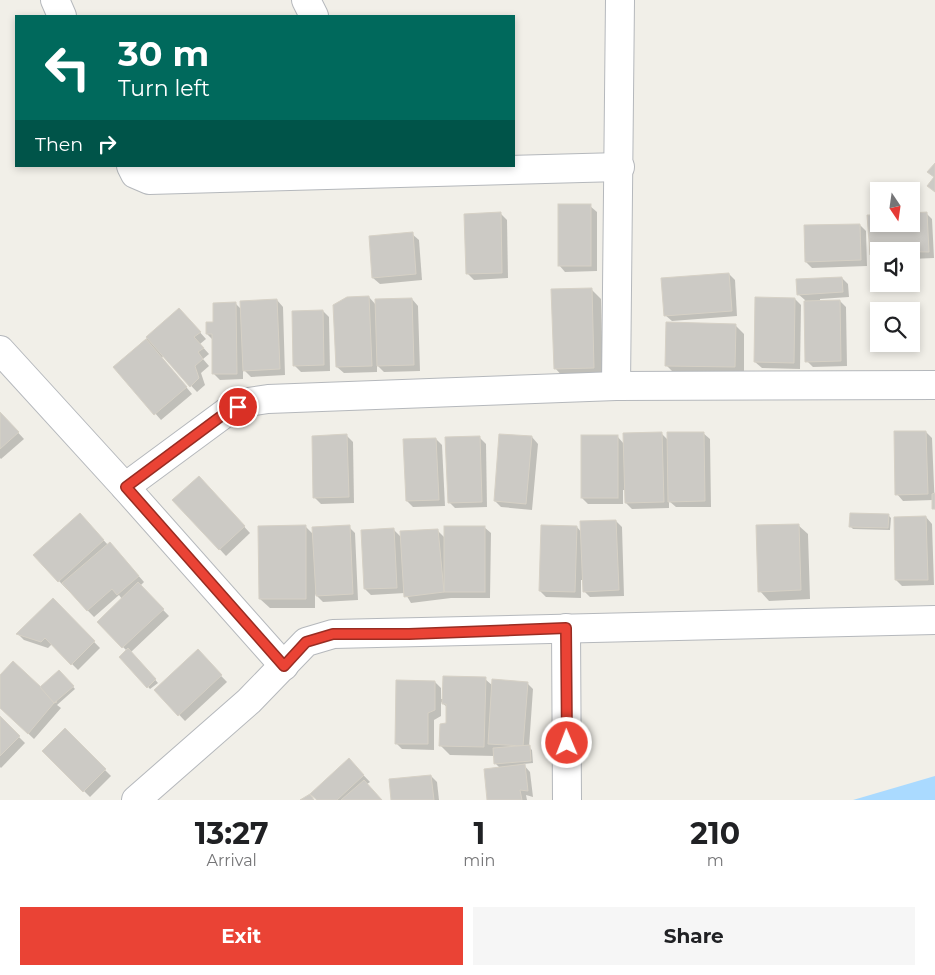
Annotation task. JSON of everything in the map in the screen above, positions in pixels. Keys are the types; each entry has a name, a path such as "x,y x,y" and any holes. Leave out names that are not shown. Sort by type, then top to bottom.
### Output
{"street":[{"path":"55,0 62,15"},
{"path":"306,0 314,15"},
{"path":"616,386 620,167 620,0"},
{"path":"132,167 135,174 149,180 340,170 620,167"},
{"path":"0,350 126,487 284,666"},
{"path":"126,487 228,411 248,402 268,399 616,386 935,385"},
{"path":"136,800 249,701 306,642 333,634 409,634 566,628 935,620"},
{"path":"566,628 567,800"}],"water":[{"path":"935,776 935,800 853,800"}],"building":[{"path":"935,163 935,192 927,186 934,177 927,172"},
{"path":"558,204 591,204 591,266 558,266"},
{"path":"501,212 502,273 466,274 464,214"},
{"path":"920,212 927,212 929,252 920,252 920,242 870,242 870,255 867,215 870,215 870,232 920,232"},
{"path":"860,224 861,260 805,262 804,225"},
{"path":"413,232 416,274 372,278 369,236"},
{"path":"729,273 732,311 664,316 661,278"},
{"path":"842,277 843,292 797,295 796,279"},
{"path":"592,288 594,368 554,369 551,289"},
{"path":"369,296 372,366 336,367 333,305 347,297"},
{"path":"755,297 795,298 794,363 754,362"},
{"path":"412,298 414,365 377,366 375,299"},
{"path":"277,299 280,369 243,371 240,301"},
{"path":"840,300 841,361 805,362 804,301"},
{"path":"236,302 237,374 212,374 212,334 206,334 206,322 213,322 213,303"},
{"path":"179,308 201,332 194,337 204,348 198,352 203,359 195,366 199,378 190,387 146,337"},
{"path":"323,310 324,365 293,366 292,311"},
{"path":"666,322 736,324 735,367 665,366"},
{"path":"146,339 187,387 154,415 113,367"},
{"path":"0,412 19,432 0,449"},
{"path":"894,431 926,431 928,494 895,495"},
{"path":"662,432 664,502 625,503 623,433"},
{"path":"667,432 704,432 705,501 668,502"},
{"path":"347,434 349,497 313,498 312,436"},
{"path":"499,434 532,436 526,504 494,501"},
{"path":"581,435 618,435 618,498 581,498"},
{"path":"480,436 482,502 448,503 445,437"},
{"path":"436,438 439,500 406,501 403,439"},
{"path":"199,476 245,526 219,550 172,500"},
{"path":"935,493 935,509 932,509 932,494"},
{"path":"80,513 104,540 58,582 33,555"},
{"path":"850,513 889,514 888,528 849,527"},
{"path":"926,516 928,580 895,580 894,517"},
{"path":"616,520 619,590 583,592 580,521"},
{"path":"799,524 801,590 758,592 756,525"},
{"path":"306,525 306,599 259,599 258,526"},
{"path":"350,525 353,594 316,596 312,527"},
{"path":"541,525 577,526 575,592 539,591"},
{"path":"444,526 485,526 485,592 444,592"},
{"path":"394,528 397,588 364,589 361,530"},
{"path":"438,529 444,592 404,597 400,531"},
{"path":"110,542 139,576 117,595 112,589 87,611 62,583"},
{"path":"138,582 164,609 122,648 97,622"},
{"path":"53,598 95,641 71,665 45,638 41,642 16,634"},
{"path":"128,648 156,679 147,688 119,657"},
{"path":"198,649 222,675 178,716 154,690"},
{"path":"13,661 57,702 54,703 28,734 0,708 0,675"},
{"path":"59,670 74,686 54,703 40,687"},
{"path":"443,676 486,677 484,747 439,746 440,724 446,723 446,704 442,704"},
{"path":"492,679 528,682 523,746 488,744"},
{"path":"396,680 435,681 435,710 428,713 428,744 395,744"},
{"path":"0,716 20,736 0,756"},
{"path":"65,728 106,769 83,792 42,751"},
{"path":"530,745 531,761 494,764 493,748"},
{"path":"349,758 364,775 337,800 317,800 310,794"},
{"path":"525,764 528,791 520,790 522,800 487,800 484,769"},
{"path":"431,775 434,800 391,800 389,779"},
{"path":"364,780 382,800 341,800"},
{"path":"310,794 314,800 300,800"}],"route":[{"path":"238,407 228,411 126,487 284,666 306,642 333,634 409,634 566,628 567,743"}]}
